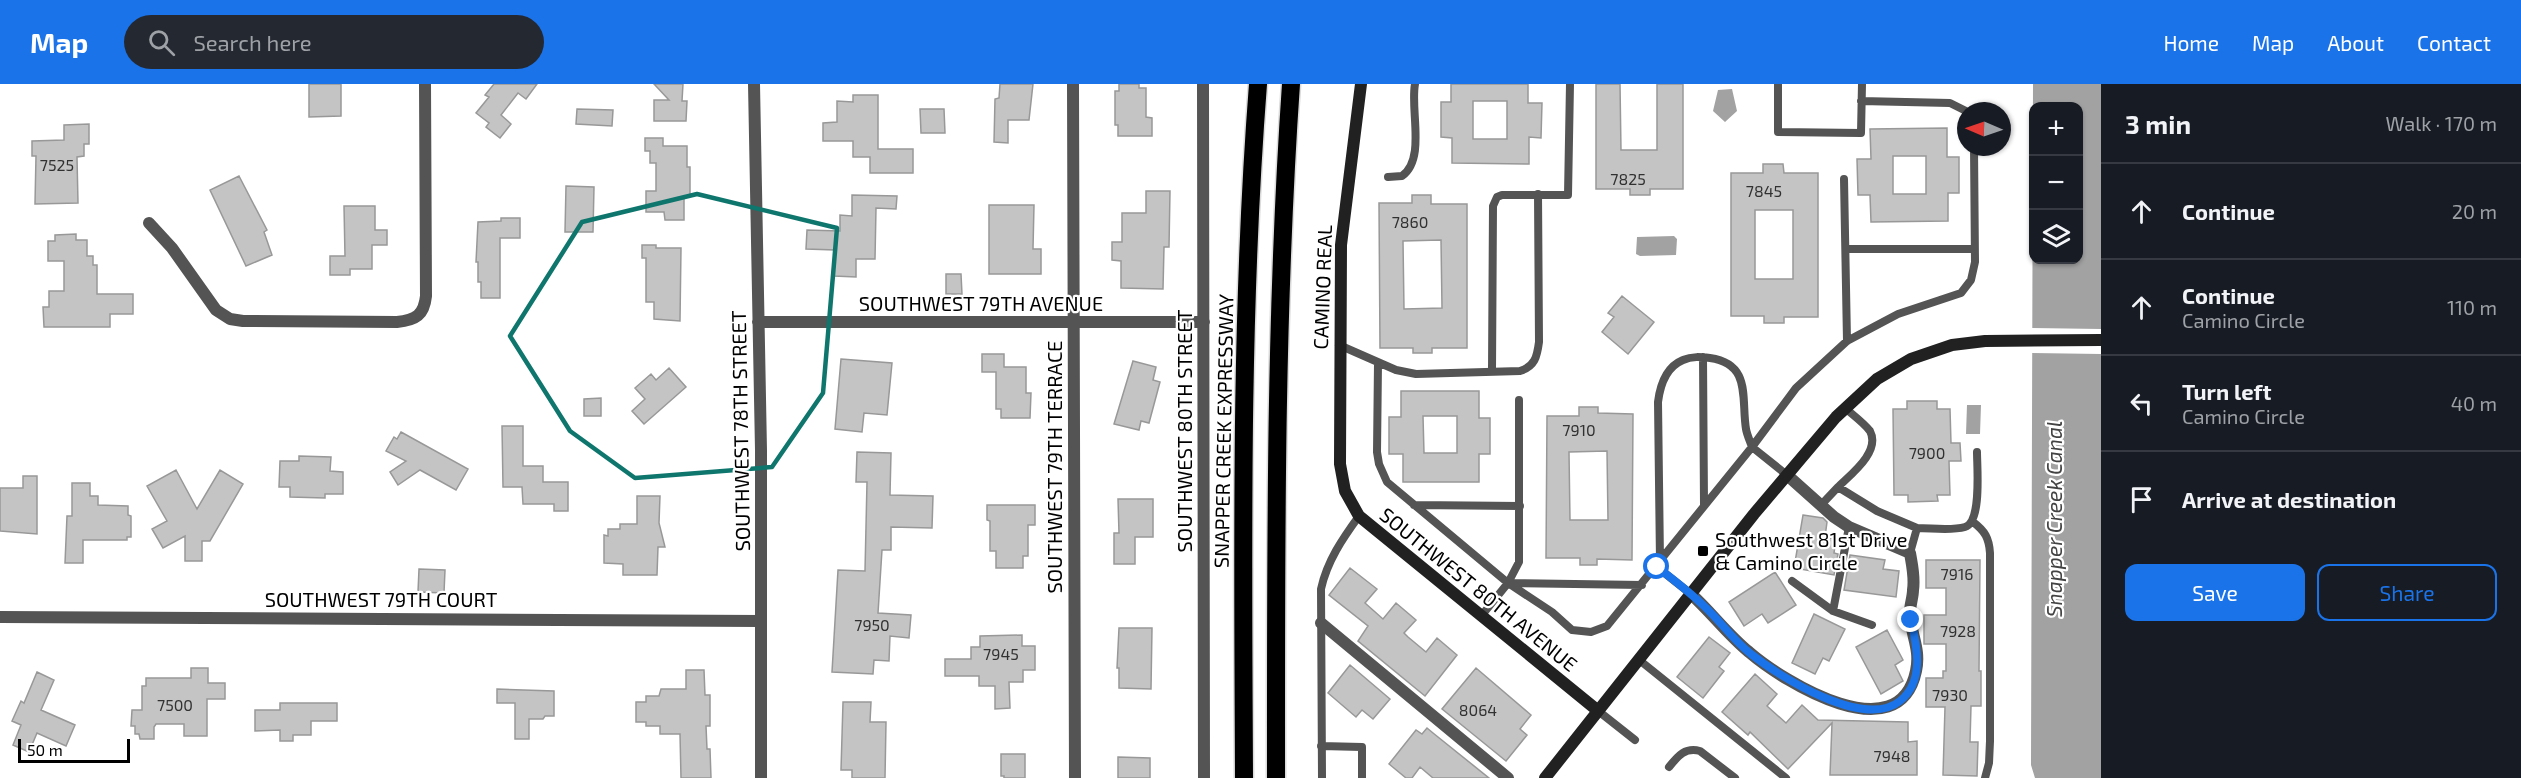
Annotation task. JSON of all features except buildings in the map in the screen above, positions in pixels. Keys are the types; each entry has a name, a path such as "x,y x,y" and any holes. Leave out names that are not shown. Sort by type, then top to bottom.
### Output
{"highway":[{"name":"SNAPPER CREEK EXPRESSWAY","path":"1244,778 1243,420 1258,84"},
{"path":"1276,778 1276,411 1281,241 1291,84"}],"street":[{"path":"149,223 172,248 216,310 230,319 397,322 420,316 424,309 427,288 425,84"},
{"name":"SOUTHWEST 78TH STREET","path":"754,84 761,778"},
{"name":"SOUTHWEST 79TH TERRACE","path":"1073,84 1075,778"},
{"name":"SOUTHWEST 80TH STREET","path":"1203,84 1204,778"},
{"name":"CAMINO REAL","path":"1345,491 1340,464 1341,245 1361,84"},
{"name":"SOUTHWEST 79TH AVENUE","path":"758,322 1204,322"},
{"path":"1545,778 1597,710 1787,475 1845,408 1883,374 1921,355 1961,343 2101,340"},
{"path":"1691,594 1750,654 1788,679 1834,703 1870,708 1888,707 1897,704 1908,693 1917,664 1917,644 1910,614 1914,586 1910,553 1849,527 1787,475"},
{"name":"SOUTHWEST 80TH AVENUE","path":"1345,491 1359,516 1597,710"},
{"name":"SOUTHWEST 79TH COURT","path":"0,617 761,621"},
{"path":"1321,623 1508,778"}],"lane":[{"path":"1388,177 1402,176 1411,165 1415,144 1415,84"},
{"path":"1492,372 1493,206 1497,197 1502,195 1568,195 1570,84"},
{"path":"1778,84 1778,132 1861,133 1862,84"},
{"path":"1862,101 1950,103 1957,106"},
{"path":"1378,363 1378,464 1387,482 1508,583 1552,612 1572,630 1599,631 1607,627 1659,564 1752,447 1796,387 1847,341 1898,314 1961,293 1967,287 1973,273 1974,156"},
{"path":"1845,179 1847,341"},
{"path":"1339,345 1396,370 1416,374 1527,369 1536,360 1539,342 1538,194"},
{"path":"1846,249 1974,249"},
{"path":"1703,357 1704,505"},
{"path":"1691,594 1659,564 1659,391 1670,369 1678,362 1691,358 1703,357 1727,363 1738,375 1744,392 1746,430 1752,447 1787,475"},
{"path":"1482,615 1508,583 1519,562 1519,400"},
{"path":"1821,505 1863,461 1872,445 1869,430 1845,408"},
{"path":"1838,487 1877,511 1917,528 1963,528 1973,522 1976,511 1977,452"},
{"path":"1414,505 1520,506"},
{"path":"1322,778 1321,589 1326,571 1359,516"},
{"path":"1973,522 1984,530 1989,542 1990,554 1990,741 1989,763 1985,778"},
{"path":"1833,612 1849,527"},
{"path":"1910,553 1917,528"},
{"path":"1792,581 1833,612 1872,625"},
{"path":"1508,583 1642,585"},
{"path":"1638,659 1786,778"},
{"path":"1597,710 1635,740"},
{"path":"1321,746 1362,747 1362,778"},
{"path":"1669,767 1680,754 1695,750 1705,754 1735,778"}],"highlighted area":[{"path":"697,194 837,228 823,393 772,467 635,478 570,431 510,336 582,222"}],"water":[{"name":"Snapper Creek Canal","path":"2033,84 2101,84 2101,778 2035,778 2031,765 2032,264 2083,264 2083,102 2033,102"},
{"path":"1732,89 1737,111 1725,122 1713,111 1718,90"},
{"path":"1674,236 1677,239 1676,255 1640,256 1636,254 1637,237"},
{"path":"1967,405 1981,405 1980,434 1966,434"}],"pier":[{"path":"2030,328 2101,329 2101,354 2029,353"}],"place":[{"name":"Southwest 81st Drive & Camino Circle","path":"1703,551"}],"route":[{"path":"1657,567 1707,608 1750,654 1826,700 1843,705 1888,707 1897,704 1908,693 1914,679 1918,651 1911,620"}]}
